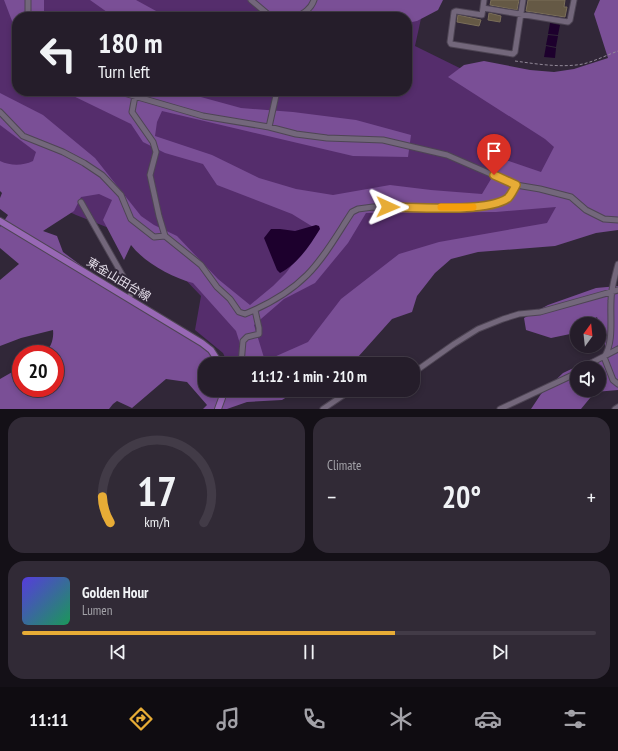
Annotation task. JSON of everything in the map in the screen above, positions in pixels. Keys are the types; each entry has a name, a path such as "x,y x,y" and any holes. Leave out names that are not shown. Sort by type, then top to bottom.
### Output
{"main road":[{"name":"東金山田台線","path":"0,221 202,343 211,350 216,357"},
{"path":"218,409 222,397"}],"street":[{"path":"28,0 28,12"},
{"path":"252,0 265,12"},
{"path":"305,12 312,6 314,0"},
{"path":"484,0 482,15 456,11 454,12 451,44 513,54 516,52 523,0"},
{"path":"483,8 568,22 570,20 574,0"},
{"path":"516,185 508,197 484,206 465,208 373,207 358,209 352,212 322,257 307,274 288,291 245,314 239,312 230,299 217,287 201,265 165,236 150,175 156,152 153,142 132,112 135,96 203,116 269,126 296,134 327,138 383,140 447,155 516,185 572,197 586,210 604,219 618,220"},
{"path":"269,126 276,96"},
{"path":"0,112 23,136 63,152 102,175 121,195 131,219 154,237 165,236"},
{"path":"81,202 132,292 129,298"},
{"path":"604,357 608,352 612,292 618,264"},
{"path":"420,368 478,329 503,319 519,314 540,312 618,290"},
{"path":"242,357 243,341 247,337 259,334 255,310"},
{"path":"595,361 618,349"},
{"path":"604,357 612,380 618,384"},
{"path":"500,409 570,376"},
{"path":"323,409 341,397"}],"path":[{"path":"515,61 532,64 567,66 584,63 618,51"}],"shaded area":[{"path":"0,0 425,0 415,46 484,80 574,151 555,232 454,248 303,357 225,357 223,353 195,330 201,296 180,274 119,232 76,215 0,179"},
{"path":"4,0 44,0 44,12 12,12 12,21"},
{"path":"90,0 136,0 158,12 107,12"},
{"path":"247,0 443,0 438,10 412,22 412,12 268,12"},
{"path":"600,0 618,0 618,230 596,233 555,246 478,252 451,259 435,273 417,296 412,312 392,319 358,357 274,357 308,342 341,299 399,254 439,242 547,223 556,207 496,212 366,213 348,243 315,283 284,299 254,325 264,357 243,357 236,331 193,283 167,273 144,258 131,245 124,260 103,220 112,200 99,194 81,197 74,211 43,231 57,236 63,252 122,296 221,357 198,357 198,395 187,382 166,379 132,408 117,401 109,409 0,409 0,379 12,372 12,397 64,397 64,345 50,345 53,330 21,338 0,346 0,280 19,264 0,248 0,227 8,215 0,209 0,198 2,193 0,191 0,161 12,165 25,164 33,161 36,152 0,125 0,93 43,115 95,158 141,216 154,225 177,236 218,279 250,305 286,273 318,230 292,214 217,185 203,164 165,153 143,142 131,124 73,96 197,96 241,108 293,112 356,120 411,135 408,157 353,156 162,111 157,122 155,136 212,155 259,178 296,189 333,195 390,185 482,194 503,159 541,172 554,147 545,139 448,77 464,65 484,61 530,70 554,72 574,69 608,58 594,14"},
{"path":"550,23 560,25 558,35 548,34"},
{"path":"548,35 558,36 556,47 546,45"},
{"path":"546,46 556,48 555,58 544,57"},
{"path":"316,225 319,226 320,229 308,248 292,265 280,273 277,270 264,238 271,229 295,231"},
{"path":"618,286 618,390 606,391 606,361 588,361 607,352 606,317 570,317 570,334 551,338 526,330 524,318 548,305 596,288"},
{"path":"570,370 570,397 591,397 581,409 531,409 541,394 563,373"},
{"path":"200,397 287,397 282,400 247,402 227,409 203,409 207,405"}],"building":[{"path":"491,0 519,0 517,10 490,5"},
{"path":"528,0 565,0 564,7 567,7 565,17 526,11"},
{"path":"489,13 501,16 500,22 488,20"},
{"path":"458,15 481,20 479,26 457,22"}],"slow traffic":[{"path":"441,207 473,207"}],"route":[{"path":"388,207 465,208 496,203 508,197 516,185 494,175"}]}
